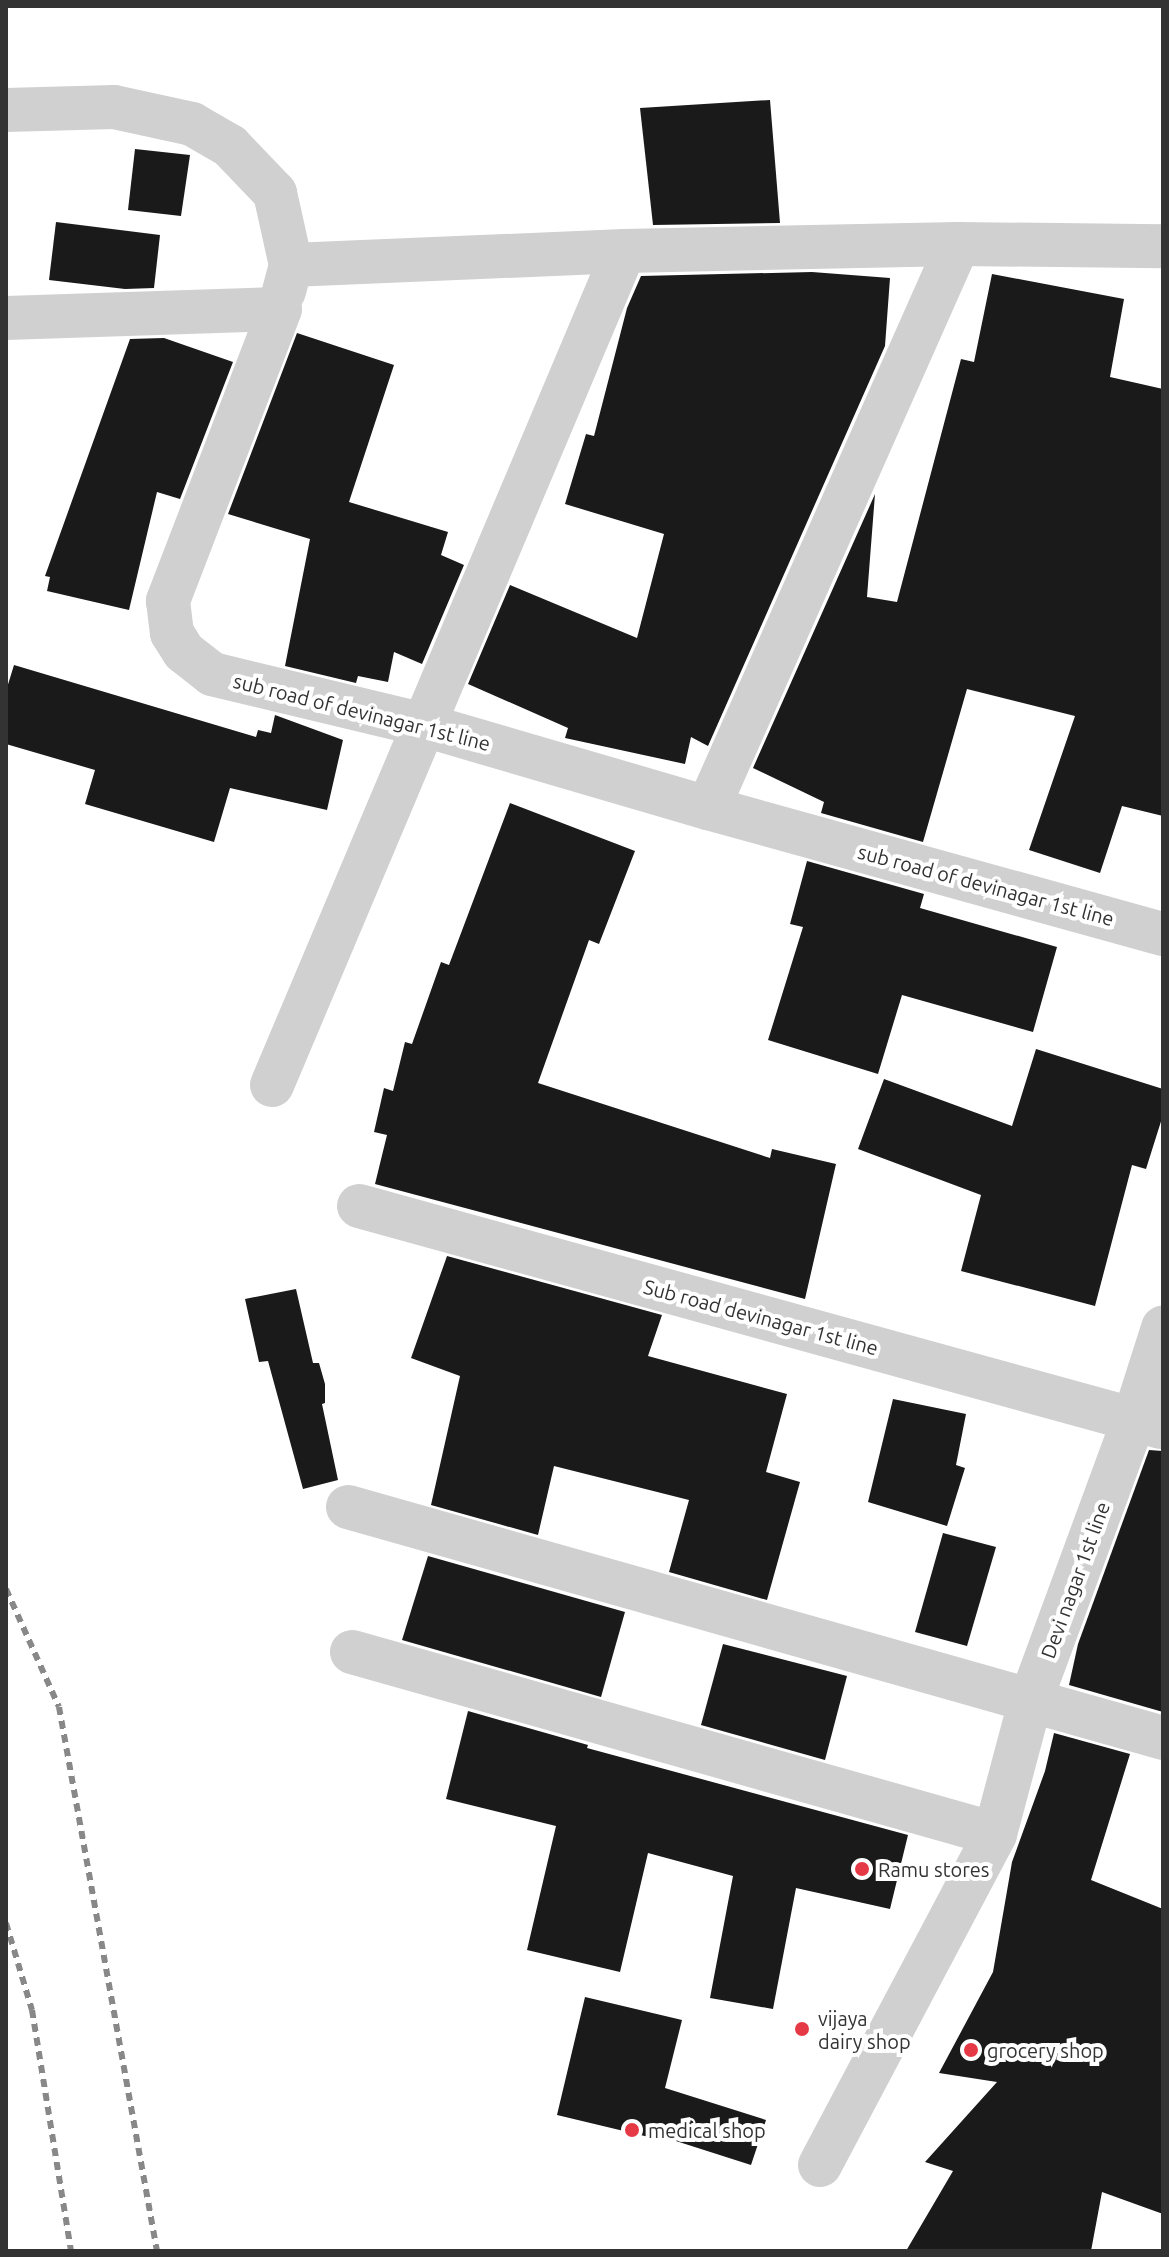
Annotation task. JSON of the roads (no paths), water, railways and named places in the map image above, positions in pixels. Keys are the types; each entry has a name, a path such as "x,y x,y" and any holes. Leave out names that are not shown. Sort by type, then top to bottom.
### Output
{"street":[{"path":"6,110 114,107 192,124 230,146 275,193 291,265 624,251 958,244 1163,246"},
{"path":"708,808 958,244"},
{"path":"272,1085 624,251"},
{"name":"sub road of devinagar 1st line","path":"291,265 280,309 168,601 172,633 184,652 212,674 424,725 708,808 1163,934"},
{"path":"6,318 280,309"},
{"name":"Sub road devinagar 1st line","path":"359,1206 1148,1424"},
{"name":"Devi nagar 1st line","path":"995,1834 1030,1702 1148,1424 1163,1328"},
{"path":"348,1507 1163,1738"},
{"path":"352,1652 995,1834 820,2165"}],"railway":[{"path":"6,1589 59,1707 157,2251"},
{"path":"6,1923 32,2010 71,2251"}],"place":[{"name":"Ramu stores","path":"862,1869"},
{"name":"vijaya dairy shop","path":"802,2029"},
{"name":"grocery shop","path":"971,2050"},
{"name":"medical shop","path":"632,2130"}]}
